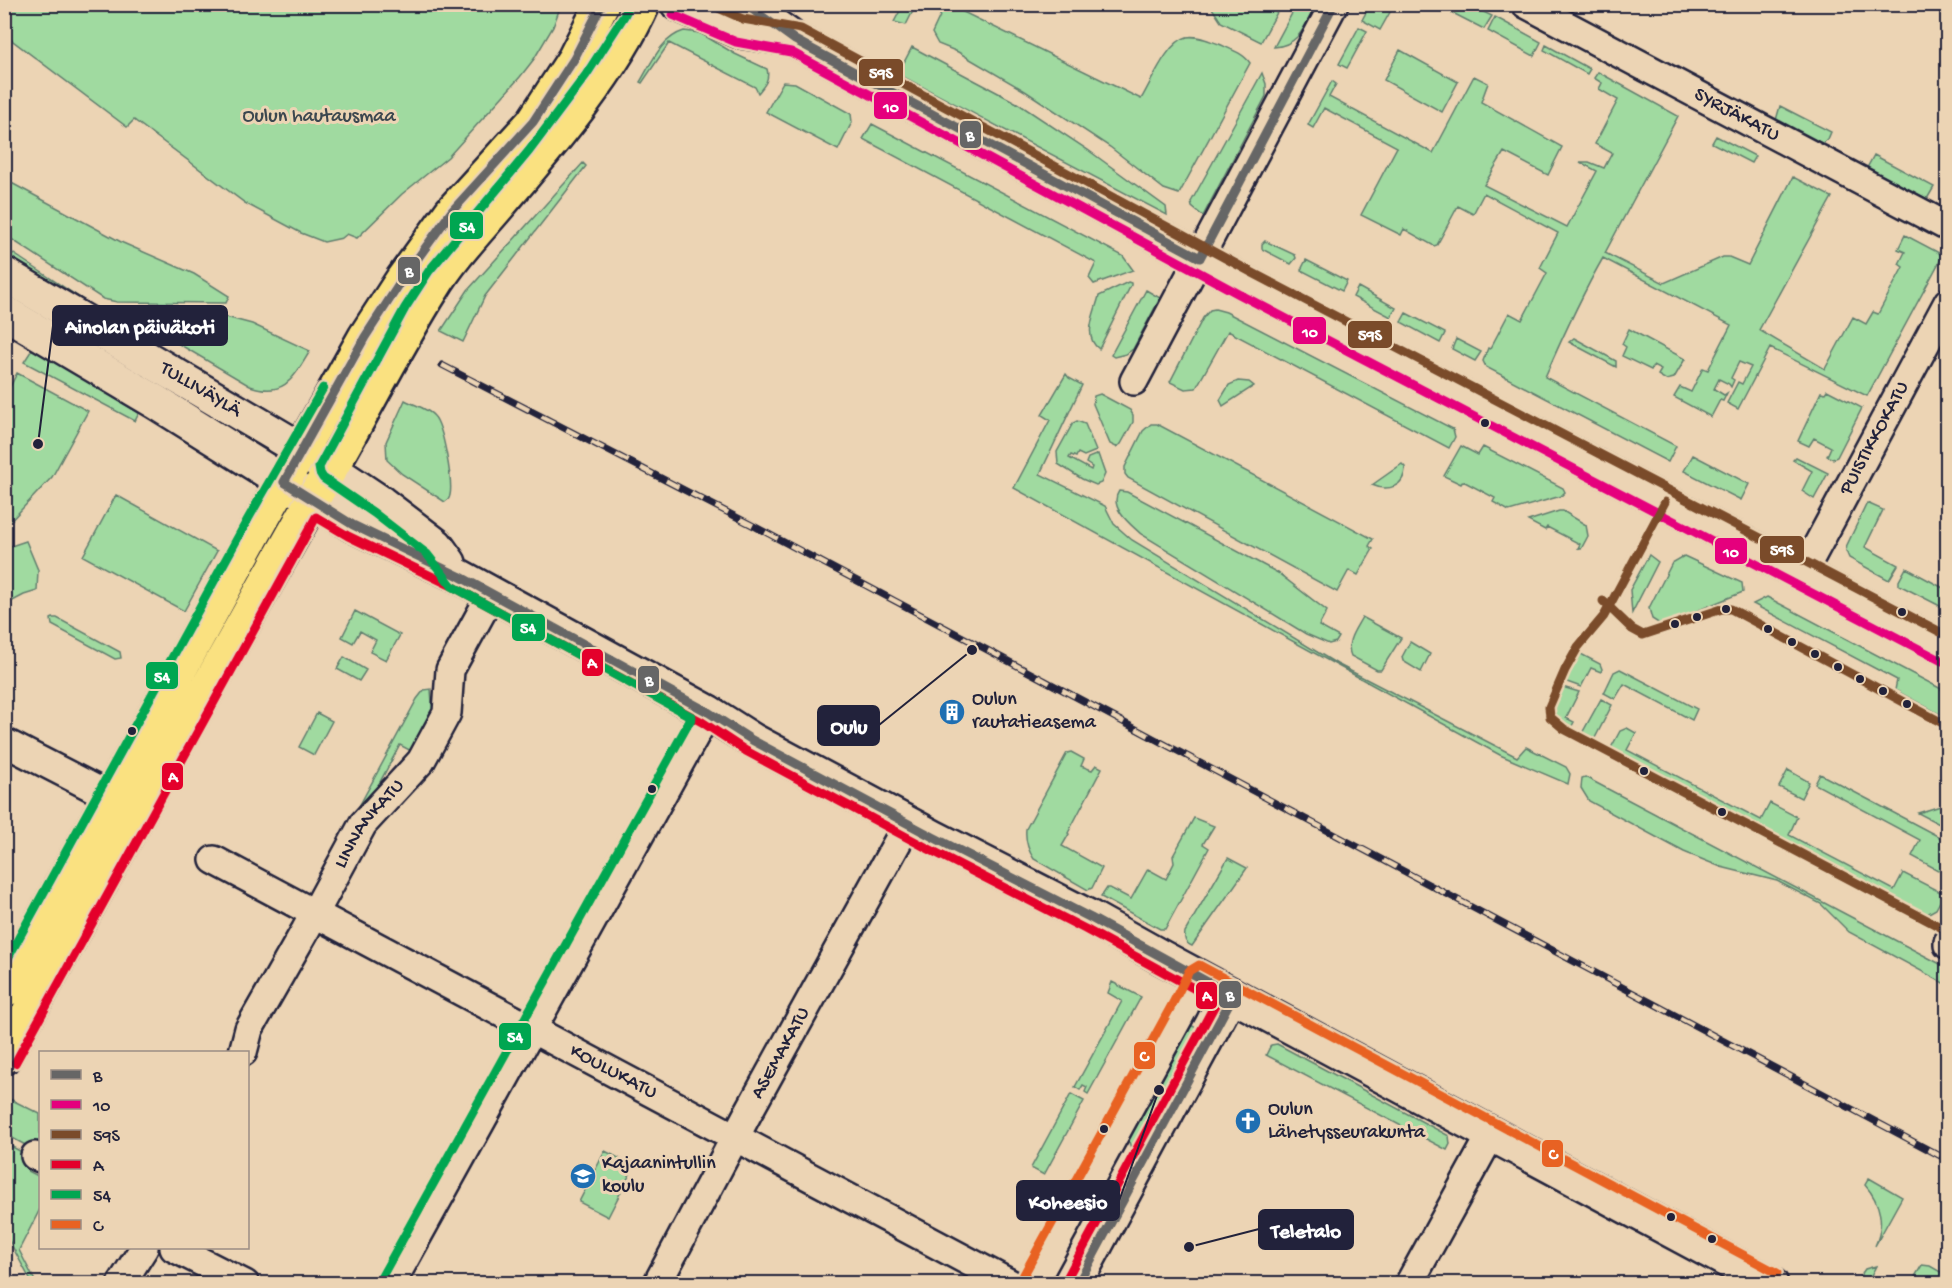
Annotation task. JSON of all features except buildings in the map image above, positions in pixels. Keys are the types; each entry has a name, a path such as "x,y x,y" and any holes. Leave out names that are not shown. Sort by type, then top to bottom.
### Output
{"main road":[{"path":"4,991 365,337 402,280 453,212 532,122 574,59 602,4"},
{"path":"4,1057 282,551 331,468 416,314 439,277 538,158 596,82 635,22 643,4"}],"street":[{"path":"678,4 740,31 795,40"},
{"path":"744,4 795,40 1200,258 1947,650"},
{"path":"1134,381 1334,4"},
{"name":"SYRJÄKATU","path":"1526,4 1947,227"},
{"name":"TULLIVÄYLÄ","path":"4,274 331,468 436,544 459,576"},
{"name":"PUISTIKKOKATU","path":"1802,574 1947,302"},
{"name":"TULLIVÄYLÄ","path":"4,312 165,408 353,525 459,576 708,712 745,736 1086,915 1771,1284"},
{"name":"LINNANKATU","path":"244,1051 249,1029 363,824 421,761 447,713 450,670 491,595"},
{"path":"391,1284 708,712"},
{"path":"4,742 111,797"},
{"name":"ASEMAKATU","path":"657,1284 908,823"},
{"name":"KOULUKATU","path":"214,860 1011,1284"},
{"path":"1033,1284 1199,977"},
{"path":"1078,1284 1233,996"},
{"path":"1409,1284 1492,1133"},
{"path":"121,1284 143,1249"},
{"path":"176,1249 244,1284"}],"green space":[{"path":"1297,4 1316,5 1305,27 1296,38 1274,47"},
{"name":"Oulun hautausmaa","path":"4,5 561,5 553,27 534,59 448,157 402,194 357,238 347,234 342,238 324,242 301,233 245,203 134,120 127,127 5,35"},
{"path":"903,5 916,5 906,25 894,22"},
{"path":"945,5 1141,99 1166,55 1180,40 1187,37 1219,44 1240,54 1250,63 1179,194 1164,189 1110,147 1025,91 958,52 938,44 932,33"},
{"path":"1210,5 1281,5 1261,42 1221,22"},
{"path":"1370,5 1394,5 1380,30 1362,20"},
{"path":"1437,5 1469,5 1492,16 1484,29"},
{"path":"1495,17 1541,42 1534,56 1488,31"},
{"path":"1359,27 1367,31 1347,68 1339,64"},
{"path":"684,31 700,33 735,54 767,69 767,80 758,93 755,87 669,43 642,83 640,82 663,45 676,34"},
{"path":"1546,45 1590,69 1587,74 1544,50"},
{"path":"912,47 1017,103 1088,150 1166,207 1167,215 898,74"},
{"path":"1400,50 1458,82 1442,112 1384,80"},
{"path":"1598,72 1678,116 1605,253 1664,283 1723,257 1729,257 1748,265 1793,177 1832,197 1759,330 1825,369 1853,317 1866,324 1873,312 1878,314 1903,267 1899,264 1905,252 1898,249 1905,235 1943,255 1867,396 1770,348 1738,409 1727,403 1738,382 1742,384 1751,367 1739,362 1731,378 1734,380 1731,387 1719,379 1714,389 1724,395 1727,393 1723,401 1720,400 1711,417 1674,397 1680,387 1691,392 1703,368 1708,370 1731,325 1603,258 1565,331 1545,377 1676,446 1668,462 1486,367 1483,361 1509,313 1522,320 1547,273 1540,268 1558,233 1484,193 1473,214 1458,206 1437,245 1434,246 1404,229 1401,235 1361,215 1397,147 1324,108 1313,128 1308,125 1332,81 1336,84 1329,97 1433,153 1474,76 1488,83 1481,102 1562,147 1548,175 1504,152 1484,185 1567,227 1597,171 1580,162 1589,162 1604,168 1612,153 1595,144 1618,100 1599,89 1602,83 1594,78"},
{"path":"1262,73 1266,84 1266,96 1203,216 1192,207 1191,202"},
{"path":"783,82 795,83 851,114 852,122 838,150 766,112"},
{"path":"1780,106 1831,132 1828,139 1821,144 1776,120"},
{"path":"872,124 1123,256 1133,270 1094,284 1089,278 1096,263 863,139"},
{"path":"1716,136 1755,156 1751,163 1712,143"},
{"path":"1874,155 1934,187 1927,199 1867,168"},
{"path":"583,163 586,166 485,296 463,342 441,331 468,290"},
{"path":"4,179 123,243 194,274 229,296 226,303 117,302 103,299 5,235"},
{"path":"1265,241 1295,255 1296,258 1291,264 1262,249"},
{"path":"5,248 127,329 5,266"},
{"path":"1306,260 1347,281 1342,291 1301,270"},
{"path":"1128,282 1131,285 1099,349 1091,338 1090,331 1099,296"},
{"path":"1358,287 1396,308 1391,317 1353,297"},
{"path":"1146,290 1160,298 1133,349 1126,354 1114,357 1111,355"},
{"path":"1210,310 1226,312 1453,429 1455,437 1449,448 1228,331 1196,388 1185,389 1170,382 1203,318"},
{"path":"1406,313 1445,333 1440,343 1401,322"},
{"path":"154,316 222,316 252,324 310,351 287,383 272,389 262,389 250,386 150,327 148,320"},
{"path":"1629,329 1685,359 1674,378 1666,380 1658,375 1661,370 1653,366 1651,370 1622,356 1626,347 1622,344"},
{"path":"1574,338 1616,361 1616,367 1569,342"},
{"path":"1456,339 1481,352 1475,361 1452,349"},
{"path":"33,348 139,413 135,421 24,362"},
{"path":"17,373 88,411 52,477 5,527 5,397"},
{"path":"1066,374 1082,385 1040,474 1105,506 1114,524 1132,540 1337,664 1517,757 1526,747 1566,767 1570,774 1568,784 1500,755 1014,488 1050,420 1042,415"},
{"path":"1238,381 1249,382 1254,386 1223,406 1220,400 1229,385"},
{"path":"1827,390 1862,408 1837,457 1833,459 1827,456 1831,447 1814,438 1809,446 1798,441 1821,392 1825,393"},
{"path":"1100,394 1130,410 1133,415 1133,422 1121,444 1116,447 1110,444 1093,404 1094,396"},
{"path":"405,400 434,416 441,430 451,488 449,499 445,502 402,474 387,460 386,442"},
{"path":"1077,421 1085,424 1096,451 1084,456 1078,453 1076,457 1071,455 1069,458 1091,470 1092,467 1086,463 1088,458 1098,454 1105,474 1101,483 1096,485 1058,464 1057,452 1073,423"},
{"path":"1151,424 1157,424 1373,539 1369,546 1373,549 1358,575 1349,570 1337,592 1128,478 1125,474 1125,467 1143,431"},
{"path":"1461,446 1478,455 1483,447 1563,488 1565,492 1561,496 1509,511 1493,502 1495,498 1463,481 1461,484 1444,476"},
{"path":"1693,455 1749,484 1741,500 1684,471"},
{"path":"1796,457 1828,473 1814,499 1802,491 1812,471 1793,460"},
{"path":"1402,464 1405,467 1404,474 1399,483 1389,488 1372,485"},
{"path":"1119,491 1127,492 1278,573 1327,611 1319,626 1339,637 1336,642 1329,644 1306,634 1141,534 1118,509 1116,497"},
{"path":"116,495 217,551 184,611 83,556"},
{"path":"1867,503 1883,510 1865,547 1898,565 1889,580 1849,558 1846,551"},
{"path":"1563,511 1586,525 1588,536 1581,549 1578,548 1580,544 1547,527 1545,530 1528,521"},
{"path":"26,541 38,570 37,591 5,605 5,548"},
{"path":"1649,555 1658,562 1632,613 1630,590"},
{"path":"1684,556 1742,583 1743,592 1660,624 1652,619 1649,608 1672,563"},
{"path":"1906,568 1947,590 1946,603 1942,607 1899,585"},
{"path":"1767,597 1947,692 1947,718 1895,690 1897,680 1753,604"},
{"path":"355,611 400,635 386,660 370,652 376,640 360,631 353,643 342,637"},
{"path":"1362,617 1401,638 1381,670 1351,656 1349,651 1350,641"},
{"path":"57,618 120,652 121,658 115,659 52,625 51,619"},
{"path":"1410,642 1430,654 1421,672 1403,661 1402,657"},
{"path":"1575,651 1600,664 1602,669 1601,672 1591,668 1581,687 1564,681 1562,677"},
{"path":"344,657 366,670 359,681 337,669"},
{"path":"1620,669 1697,709 1692,720 1624,684 1615,699 1604,693 1614,672"},
{"path":"1559,686 1579,692 1566,718 1574,722 1569,731 1560,722 1554,710 1553,698"},
{"path":"431,689 432,704 438,717 417,754 400,745 362,815 356,812 417,699 424,690"},
{"path":"1601,699 1612,705 1595,738 1588,741 1580,737"},
{"path":"317,713 332,721 314,755 299,747"},
{"path":"1627,728 1636,733 1627,750 1761,820 1770,803 1797,817 1789,835 1894,890 1903,873 1944,894 1936,909 1922,917 1614,755 1611,753 1611,748 1620,731"},
{"path":"1071,752 1084,759 1081,766 1092,770 1096,765 1102,768 1062,846 1102,868 1092,888 1088,890 1034,859 1026,837 1026,829 1067,753"},
{"path":"1788,770 1809,782 1801,798 1779,787"},
{"path":"1820,774 1947,841 1947,875 1912,856 1920,840 1815,784"},
{"path":"1585,777 1944,966 1947,968 1947,985 1849,932 1821,904 1777,881 1721,867 1684,852 1589,801 1581,788 1582,778"},
{"path":"1947,804 1947,828 1918,813"},
{"path":"1194,818 1214,826 1203,844 1209,848 1165,929 1160,929 1101,897 1107,888 1110,888 1131,899 1148,869 1166,879 1174,863 1173,856"},
{"path":"1228,858 1247,868 1192,946 1186,940 1185,932"},
{"path":"1112,982 1141,997 1088,1094 1085,1092 1087,1087 1083,1085 1080,1090 1075,1087 1122,1001 1108,993"},
{"path":"1187,1023 1200,1030 1132,1152 1127,1135"},
{"path":"1277,1044 1449,1136 1450,1144 1447,1150 1266,1055 1271,1045"},
{"path":"1071,1094 1084,1101 1044,1175 1031,1168"},
{"path":"10,1099 39,1114 39,1152 5,1134 4,1115"},
{"path":"5,1143 33,1158 28,1171 39,1176 39,1211 19,1250 36,1283 32,1283 5,1233"},
{"path":"605,1151 634,1166 608,1217 579,1202"},
{"path":"1869,1178 1902,1197 1875,1246 1880,1230 1880,1214 1875,1199 1865,1185"},
{"path":"1922,1265 1930,1266 1946,1275 1944,1283 1911,1283"},
{"path":"1876,1266 1867,1283 1855,1283 1865,1269"}],"railway":[{"path":"442,365 750,524 1948,1160"}],"transit line":[{"name":"B","path":"602,4 574,59 533,122 452,211 402,280 365,337 284,482 353,525 459,576 708,712 752,740 1091,918 1233,996 1078,1284"},
{"name":"54","path":"381,1278 692,717 452,586 427,554 374,513 323,478 319,467 405,308 429,271 529,151 586,75 630,4"},
{"name":"59S","path":"709,4 743,19 801,29 1251,272 1948,636"},
{"name":"B","path":"745,4 795,40 1200,258"},
{"name":"B","path":"1200,258 1334,4"},
{"name":"10","path":"673,15 736,42 791,52 1239,294 1942,661"},
{"name":"54","path":"4,965 248,519 323,388"},
{"name":"59S","path":"1665,502 1604,616 1578,647 1565,670 1549,707 1550,717 1564,729 1946,930"},
{"name":"A","path":"15,1063 316,517 348,536 454,587 702,722 746,751 1217,1001 1067,1278"},
{"name":"59S","path":"1603,601 1632,629 1643,635 1722,609 1731,609 1948,726"},
{"name":"C","path":"1022,1278 1189,971 1199,965 1777,1273"}],"place":[{"name":"Ainolan päiväkoti","path":"38,444"},
{"name":"Oulu","path":"972,650"},
{"name":"Oulun rautatieasema","path":"952,712"},
{"name":"Koheesio","path":"1159,1090"},
{"name":"Oulun Lähetysseurakunta","path":"1248,1121"},
{"name":"Kajaanintullin koulu","path":"583,1176"},
{"name":"Teletalo","path":"1189,1247"}]}
